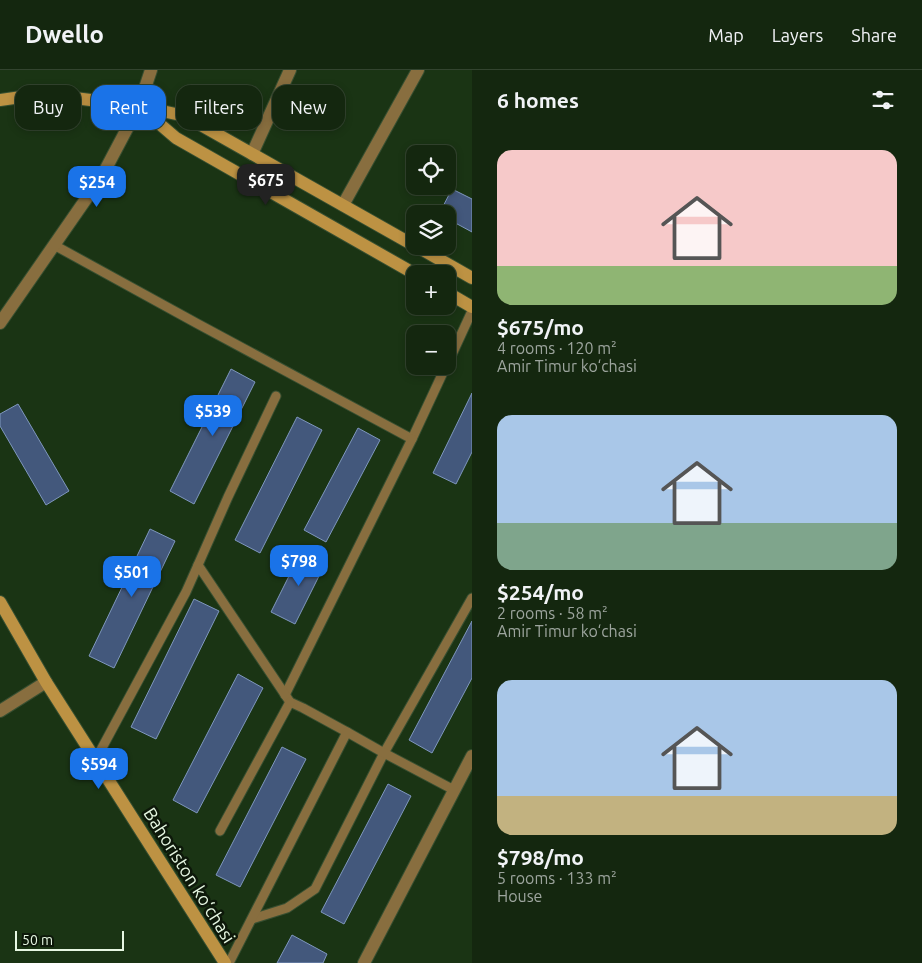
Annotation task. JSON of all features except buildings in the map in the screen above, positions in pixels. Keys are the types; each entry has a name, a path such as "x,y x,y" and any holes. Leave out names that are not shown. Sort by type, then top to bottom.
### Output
{"street":[{"path":"146,85 151,70"},
{"path":"252,154 290,70"},
{"path":"343,205 418,70"},
{"path":"0,100 42,94 91,100"},
{"path":"166,112 185,116 406,240"},
{"path":"166,129 176,138 406,269"},
{"path":"0,323 102,176 127,130"},
{"path":"432,255 472,278"},
{"path":"456,298 472,309"},
{"name":"Bahoriston ko‘chasi","path":"0,602 46,682 225,963"},
{"path":"0,711 46,682"},
{"path":"364,963 472,756"}],"lane":[{"path":"54,244 206,329 412,439"},
{"path":"456,345 472,309"},
{"path":"220,831 288,699 442,375"},
{"path":"96,760 186,592 276,396"},
{"path":"198,565 288,699 454,790"},
{"path":"252,919 286,908 315,889 384,753 472,598"},
{"path":"229,963 347,732"}]}
